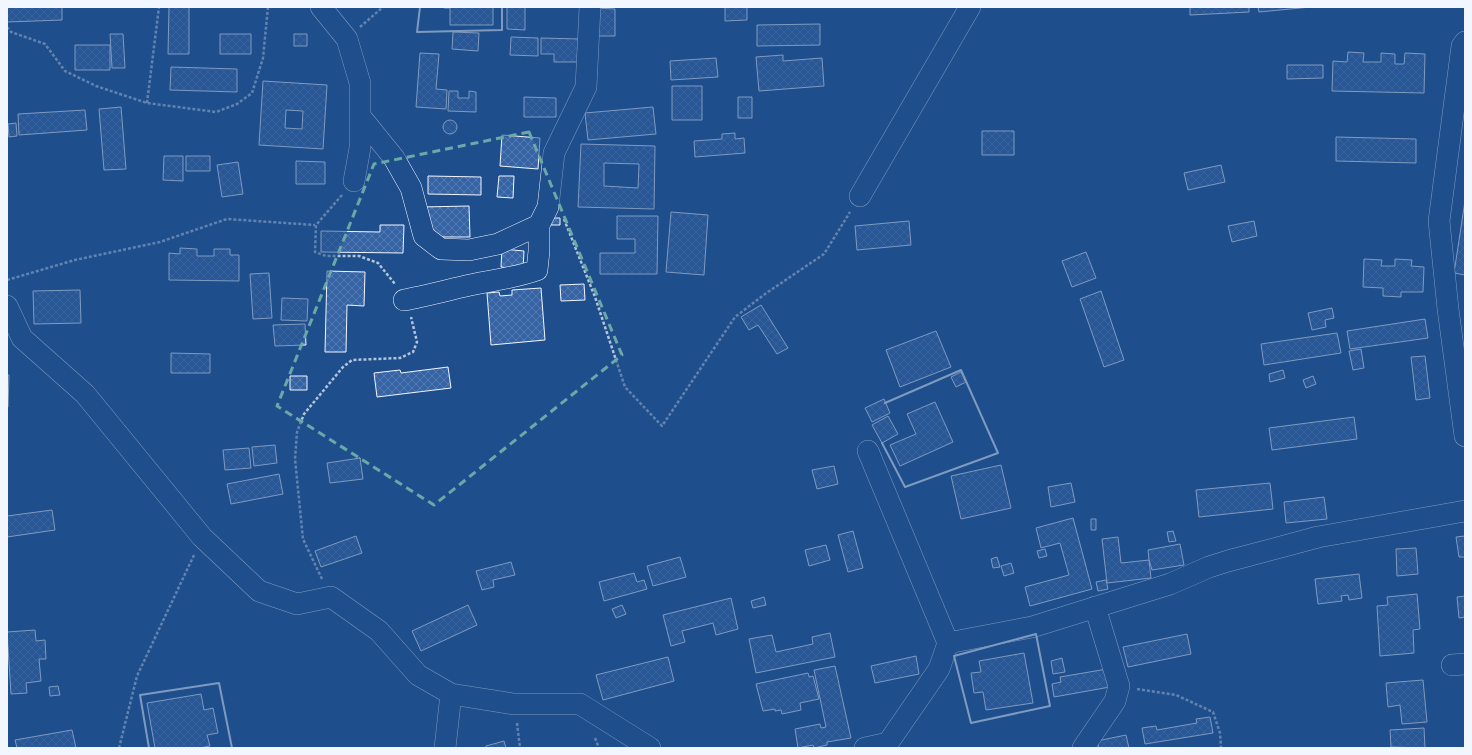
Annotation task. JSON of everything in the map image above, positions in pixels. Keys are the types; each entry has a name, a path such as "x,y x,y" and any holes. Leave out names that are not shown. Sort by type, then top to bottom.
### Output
{"street":[{"path":"321,7 347,39 360,83 360,148 354,181"},
{"path":"404,300 428,296 472,284 524,275 537,270 539,225 548,207 554,153 586,87 590,7"},
{"path":"860,196 970,7"},
{"path":"1465,42 1462,46 1439,222 1457,308 1465,436"},
{"path":"360,116 394,158 411,188 424,236 441,249 469,250 498,244 539,225"},
{"path":"7,306 22,338 85,394 202,537 259,591 298,604 331,597 379,631 418,675 451,694 514,704 580,704 650,748"},
{"path":"865,748 890,746 939,669 948,643 868,451"},
{"path":"948,643 1032,627 1170,584 1209,567 1228,561 1318,537 1465,511"},
{"path":"1083,748 1115,701 1119,686 1095,607"},
{"path":"445,748 451,694"}],"path":[{"path":"147,103 159,7"},
{"path":"7,27 11,32 45,44 65,71 96,86 147,103 216,112 237,104 252,93 263,58 268,7"},
{"path":"347,39 383,7"},
{"path":"331,597 303,539 295,460 297,432 304,414 313,401 343,367 352,360 400,358 413,352 417,342 410,311 394,281 378,263 359,256 326,256 315,252 316,225 354,181"},
{"path":"561,212 595,298 625,387 662,426 735,317 765,294 824,254 860,196"},
{"path":"7,280 75,260 160,242 227,219 316,225"},
{"path":"120,748 137,676 202,537"},
{"path":"1119,686 1176,695 1213,712 1220,733 1221,748"},
{"path":"514,704 520,748"}],"highlighted area":[{"path":"529,132 622,355 434,505 277,406 374,164"}],"building":[{"path":"7,7 62,7 62,20 7,22"},
{"path":"169,7 189,7 189,54 168,54"},
{"path":"444,7 493,7 493,25 450,25 450,8"},
{"path":"507,7 525,7 525,30 507,29"},
{"path":"725,7 747,7 747,20 725,21"},
{"path":"1190,7 1249,7 1249,12 1190,15"},
{"path":"1258,7 1311,7 1259,12"},
{"path":"595,8 615,9 615,36 594,36"},
{"path":"820,24 820,45 757,46 757,25"},
{"path":"453,32 479,33 478,51 452,49"},
{"path":"110,34 123,34 125,68 112,68"},
{"path":"220,34 251,34 251,54 220,54"},
{"path":"294,34 307,34 307,46 294,46"},
{"path":"511,37 538,38 538,56 510,55"},
{"path":"541,38 580,39 579,62 554,62 554,54 541,54"},
{"path":"75,45 110,45 110,70 75,70"},
{"path":"1348,52 1364,53 1363,62 1381,62 1381,53 1395,54 1395,64 1404,64 1405,53 1425,54 1424,93 1332,91 1333,61 1347,62"},
{"path":"420,53 439,54 436,89 447,90 446,109 416,107"},
{"path":"783,55 783,61 822,58 824,86 759,91 756,57"},
{"path":"716,58 718,77 671,80 670,61"},
{"path":"1287,65 1323,65 1323,78 1287,79"},
{"path":"171,67 237,69 237,92 170,90"},
{"path":"263,81 327,85 323,149 259,145","holes":["286,110 303,111 302,129 285,128"]},
{"path":"672,86 702,86 702,120 672,120"},
{"path":"449,91 458,91 458,98 469,98 469,91 476,92 476,112 448,111"},
{"path":"524,97 556,98 556,117 524,117"},
{"path":"738,97 752,97 752,118 738,118"},
{"path":"121,107 126,169 104,170 99,109"},
{"path":"653,107 656,134 588,140 585,113"},
{"path":"85,110 87,130 19,135 18,114"},
{"path":"450,120 455,122 457,127 455,132 450,134 445,132 443,127 445,122"},
{"path":"16,123 17,136 9,137 8,124"},
{"path":"982,131 1014,131 1014,155 982,155"},
{"path":"735,133 735,139 744,138 745,153 695,157 694,141 722,139 722,134"},
{"path":"502,135 540,138 538,169 500,166"},
{"path":"1336,137 1416,139 1416,163 1336,161"},
{"path":"581,144 655,146 654,209 578,207","holes":["604,163 639,164 638,188 604,186"]},
{"path":"164,156 183,156 183,181 163,180"},
{"path":"186,156 210,156 210,171 186,171"},
{"path":"296,161 325,162 325,184 296,184"},
{"path":"238,162 243,194 222,197 217,165"},
{"path":"1221,165 1225,182 1188,190 1184,173"},
{"path":"428,176 481,177 481,195 428,194"},
{"path":"499,176 514,176 513,198 497,197"},
{"path":"1465,201 1465,275 1454,273"},
{"path":"469,206 470,237 438,237 422,228 422,207"},
{"path":"671,212 708,215 704,275 666,272"},
{"path":"617,216 658,216 657,274 600,274 600,253 635,253 635,239 617,239"},
{"path":"550,218 560,218 560,225 550,225"},
{"path":"909,221 911,245 857,250 855,226"},
{"path":"1254,221 1257,236 1232,242 1228,226"},
{"path":"380,225 404,225 403,253 321,252 321,231 380,232"},
{"path":"180,248 197,249 197,256 214,256 214,249 230,249 230,255 239,255 239,281 169,280 169,253 180,254"},
{"path":"502,249 524,251 523,269 501,267"},
{"path":"1086,252 1096,278 1072,287 1062,261"},
{"path":"1364,259 1382,260 1381,266 1395,266 1395,259 1412,260 1411,266 1424,267 1423,292 1401,292 1401,297 1383,296 1383,288 1363,287"},
{"path":"327,271 365,272 364,306 347,305 346,352 325,352"},
{"path":"269,273 272,318 253,319 250,274"},
{"path":"584,284 585,300 561,301 560,285"},
{"path":"541,288 545,340 491,345 487,293 499,292 500,296 512,295 512,290"},
{"path":"80,290 81,323 34,324 33,291"},
{"path":"1101,291 1124,360 1104,367 1080,299"},
{"path":"282,298 308,299 307,321 281,320"},
{"path":"761,305 788,348 777,354 758,325 749,330 741,317"},
{"path":"1332,308 1334,318 1325,320 1326,327 1312,330 1308,313"},
{"path":"1425,319 1428,338 1350,349 1347,331"},
{"path":"305,324 306,345 275,346 273,325"},
{"path":"936,331 951,367 900,387 886,350"},
{"path":"1337,333 1341,353 1264,365 1261,344"},
{"path":"1361,349 1364,368 1353,370 1349,351"},
{"path":"171,353 210,354 210,373 171,373"},
{"path":"1425,356 1430,398 1416,400 1411,357"},
{"path":"448,367 451,388 377,397 374,373 400,370 401,373"},
{"path":"1283,370 1285,378 1270,382 1269,374"},
{"path":"961,372 966,382 956,387 951,377"},
{"path":"7,375 9,375 8,407 7,407"},
{"path":"290,376 307,376 307,390 290,390"},
{"path":"1313,376 1316,384 1306,388 1303,380"},
{"path":"884,399 890,413 872,422 865,408"},
{"path":"935,402 953,442 900,466 890,445 916,434 907,414"},
{"path":"888,416 898,434 882,443 872,425"},
{"path":"1354,417 1357,439 1272,450 1269,428"},
{"path":"275,445 277,463 254,466 252,447"},
{"path":"249,448 251,468 225,470 223,450"},
{"path":"360,458 363,479 330,483 327,463"},
{"path":"1001,465 1011,508 961,519 951,476"},
{"path":"834,466 838,484 817,489 812,470"},
{"path":"279,474 283,494 231,504 227,484"},
{"path":"1071,483 1075,502 1051,507 1048,487"},
{"path":"1270,483 1273,509 1199,517 1196,490"},
{"path":"1324,497 1327,519 1286,523 1284,502"},
{"path":"52,510 55,530 7,537 7,516"},
{"path":"1073,518 1092,589 1030,606 1025,587 1069,575 1060,543 1041,548 1036,528"},
{"path":"1091,519 1096,519 1096,530 1091,530"},
{"path":"853,531 863,568 848,572 838,535"},
{"path":"1173,531 1176,541 1169,542 1167,532"},
{"path":"356,536 362,553 321,567 315,551"},
{"path":"1465,536 1465,557 1459,557 1456,537"},
{"path":"1118,537 1121,563 1149,560 1151,578 1107,583 1102,539"},
{"path":"1180,544 1184,565 1152,570 1148,550"},
{"path":"826,545 830,560 809,566 805,550"},
{"path":"1416,548 1418,574 1397,576 1396,549"},
{"path":"1045,549 1047,556 1039,558 1037,551"},
{"path":"680,557 686,577 653,586 647,566"},
{"path":"997,557 1000,567 993,568 991,559"},
{"path":"511,562 515,575 493,580 494,587 482,590 476,571"},
{"path":"1011,563 1014,573 1004,576 1001,566"},
{"path":"634,573 637,582 644,580 647,589 604,601 599,582"},
{"path":"1359,574 1362,598 1349,600 1348,595 1341,596 1342,601 1318,604 1315,579"},
{"path":"1106,580 1108,589 1098,591 1096,582"},
{"path":"1417,594 1420,629 1413,630 1414,653 1380,656 1377,606 1388,605 1387,597"},
{"path":"1465,596 1465,617 1459,618 1457,597"},
{"path":"764,597 766,605 753,608 751,601"},
{"path":"731,598 738,629 716,635 713,623 682,631 685,642 671,646 663,615"},
{"path":"468,605 477,625 421,651 412,631"},
{"path":"622,605 626,614 616,618 612,609"},
{"path":"35,630 36,641 45,640 46,659 39,659 41,681 26,683 27,693 11,694 7,632"},
{"path":"830,633 835,657 756,673 749,639 772,635 776,652 813,644 812,637"},
{"path":"1187,634 1191,654 1128,667 1123,647"},
{"path":"1024,653 1033,703 986,710 983,692 974,693 971,673 981,672 979,661"},
{"path":"916,656 919,674 875,683 871,666"},
{"path":"668,657 674,681 603,700 596,675"},
{"path":"1062,658 1065,672 1053,674 1051,661"},
{"path":"835,666 851,738 827,742 827,745 814,748 813,745 798,748 795,729 820,724 821,728 826,727 814,670"},
{"path":"1107,669 1110,687 1054,697 1052,684 1061,682 1060,677"},
{"path":"808,673 809,677 813,676 819,699 800,703 801,710 782,714 781,710 775,711 775,709 763,711 756,684"},
{"path":"1423,680 1427,722 1402,724 1400,705 1388,707 1386,683"},
{"path":"58,686 60,695 50,696 49,687"},
{"path":"201,694 204,710 213,708 218,733 207,735 210,746 200,748 155,748 147,703"},
{"path":"1210,717 1213,733 1145,744 1142,728 1156,726 1157,730 1197,723 1196,719"},
{"path":"1424,728 1425,748 1391,747 1390,730"},
{"path":"72,730 76,748 17,748 15,740"},
{"path":"1126,735 1129,748 1099,748 1097,741"},
{"path":"504,741 506,748 486,748 486,746"}],"wall":[{"path":"420,7 417,32 502,30 502,7"},
{"path":"882,443 905,487 998,453 961,370 885,403"},
{"path":"1036,634 1050,706 971,723 954,656 1036,634"},
{"path":"149,748 140,695 219,683 232,748"}]}
